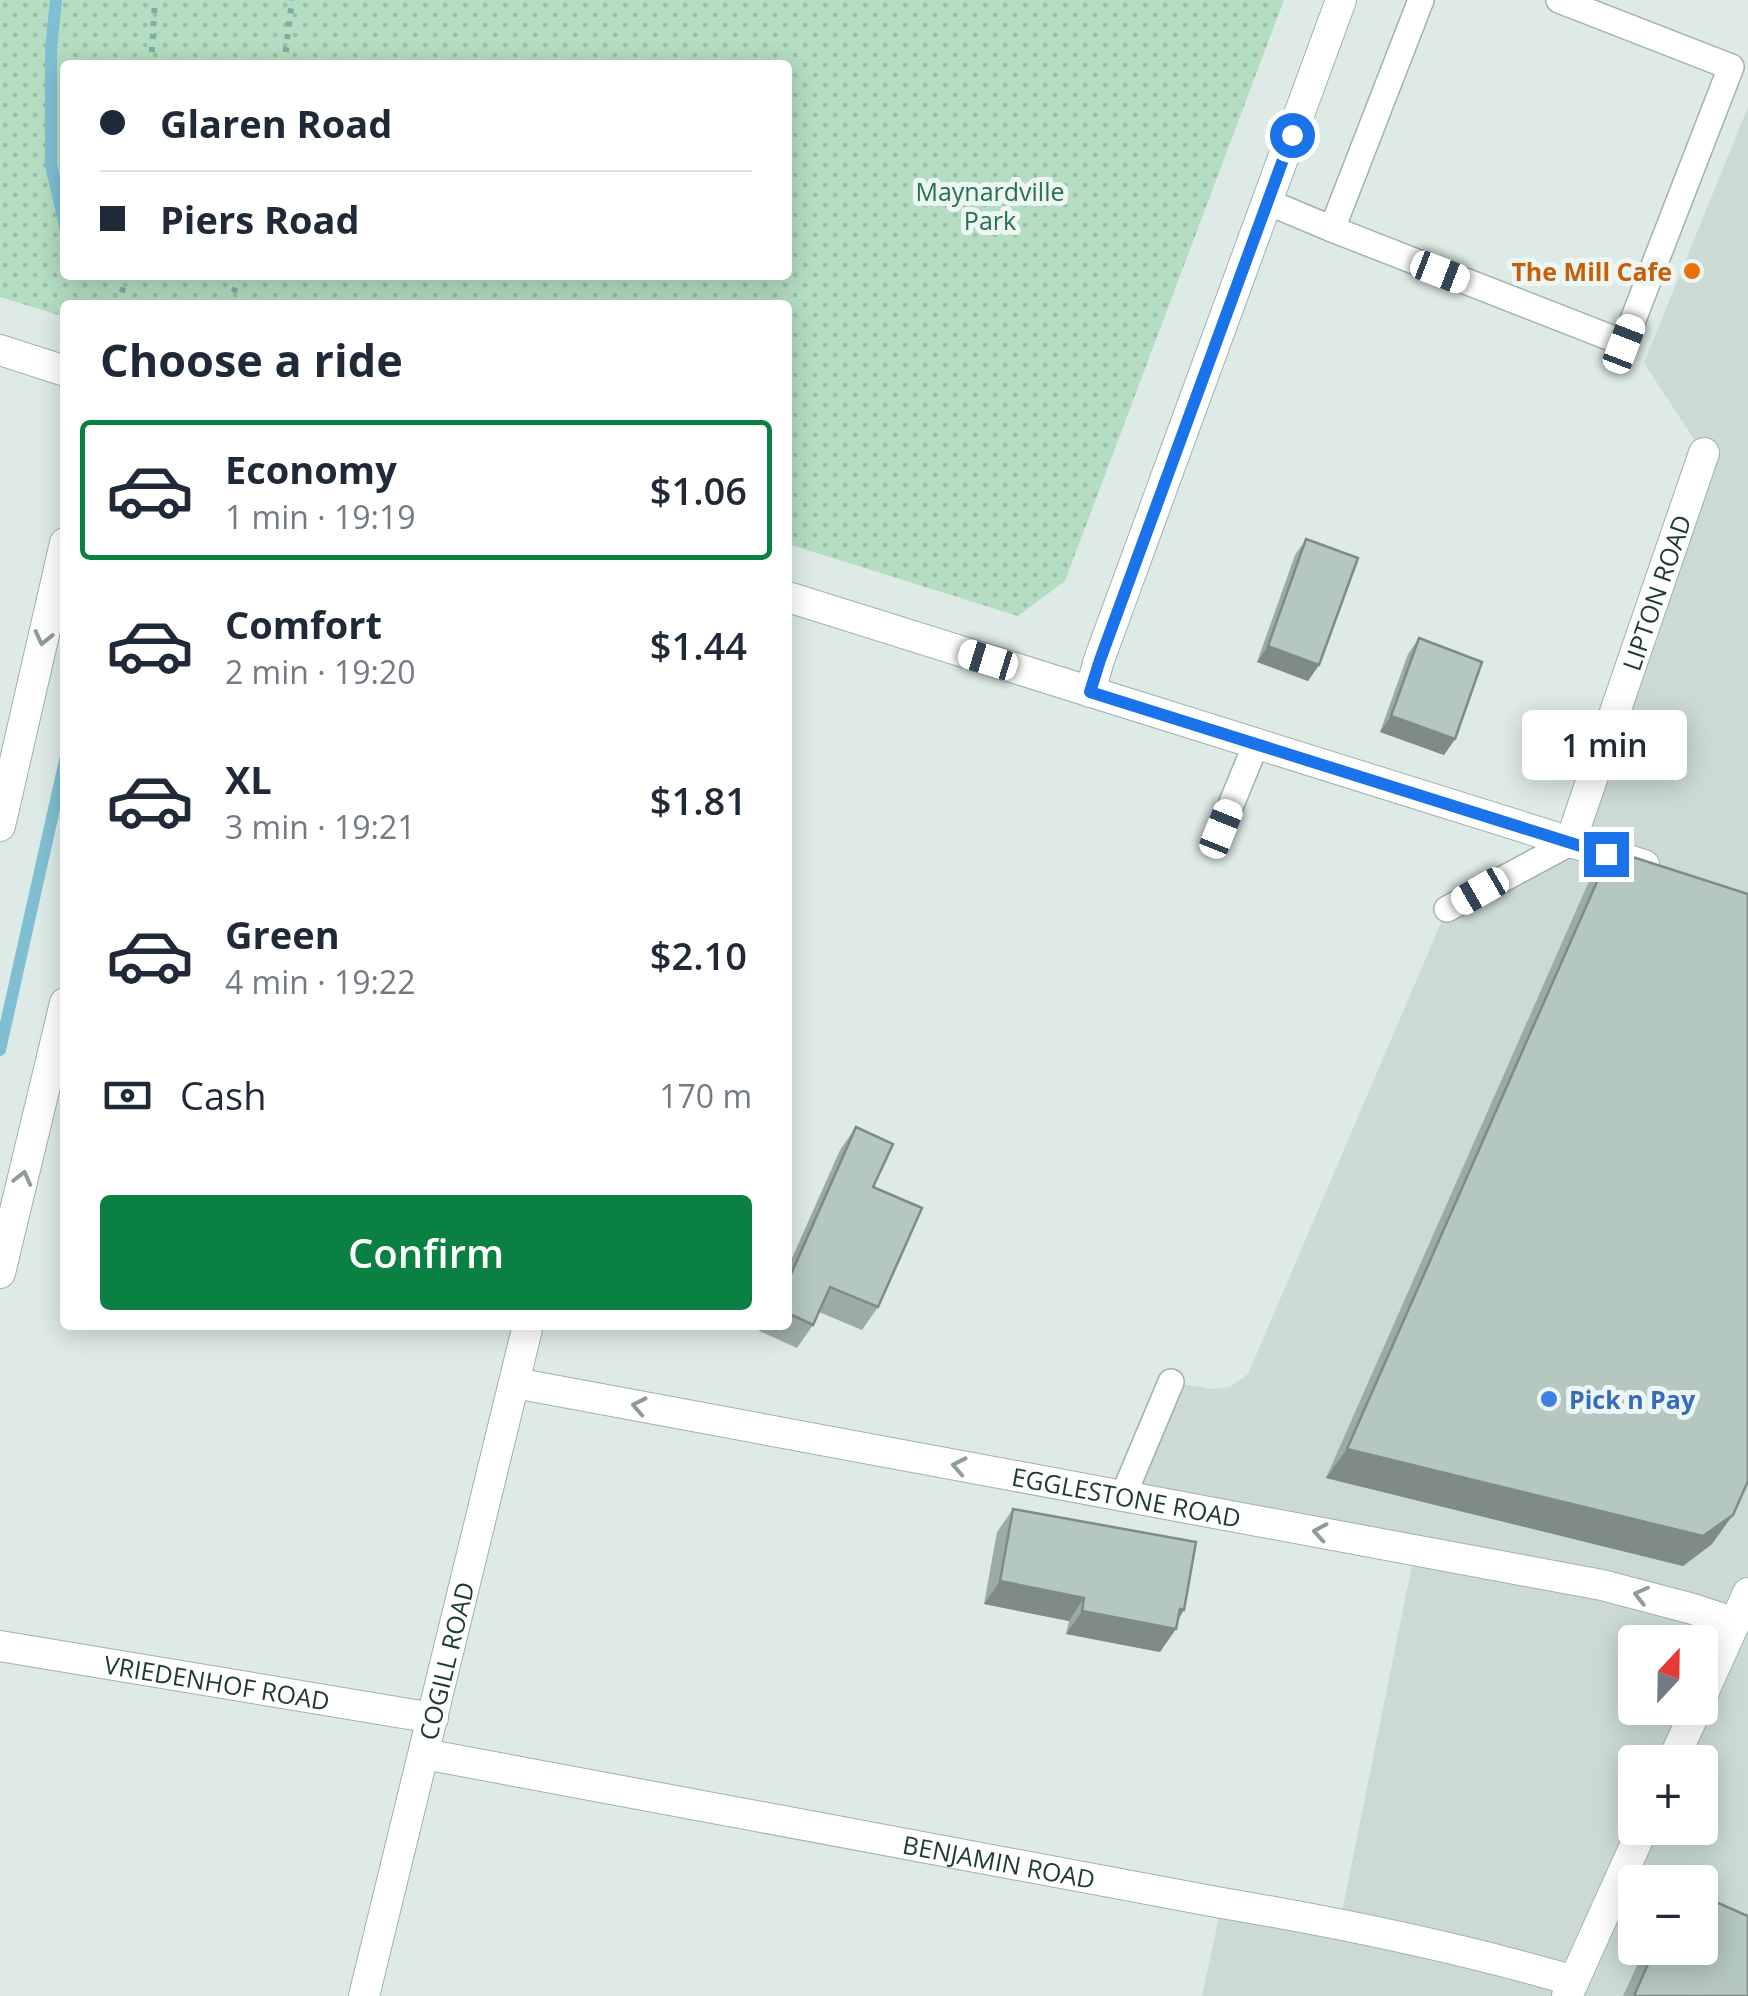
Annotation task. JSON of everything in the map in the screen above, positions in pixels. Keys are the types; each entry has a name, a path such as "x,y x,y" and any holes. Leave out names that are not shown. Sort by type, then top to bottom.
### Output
{"street":[{"path":"1090,692 1340,0"},
{"path":"0,350 60,369"},
{"name":"LIPTON ROAD","path":"1570,843 1704,453"},
{"path":"0,826 60,564"},
{"path":"792,598 1677,875"},
{"path":"0,1273 60,1024"},
{"name":"COGILL ROAD","path":"364,1996 527,1330"},
{"name":"EGGLESTONE ROAD","path":"515,1383 1602,1585 1735,1622"},
{"path":"1718,1660 1748,1592"},
{"name":"VRIEDENHOF ROAD","path":"0,1646 433,1718"},
{"name":"BENJAMIN ROAD","path":"424,1754 1340,1923 1497,1958 1570,1989"},
{"path":"1570,1989 1635,1845"}],"lane":[{"path":"1332,229 1421,0"},
{"path":"1268,202 1624,344 1731,66 1558,0"},
{"path":"1622,25 1632,0"},
{"path":"1221,829 1256,744"},
{"path":"1448,910 1570,843"},
{"path":"1123,1496 1171,1382"}],"path":[{"path":"150,60 155,0"},
{"path":"285,60 292,0"}],"shaded area":[{"path":"1748,107 1748,1996 1202,1996 1222,1903 1340,1922 1415,1550 1123,1496 1171,1382 1212,1389 1230,1387 1248,1374 1447,909 1570,842 1703,453 1644,363"}],"green space":[{"name":"Maynardville Park","path":"0,0 1284,0 1065,581 1018,616 792,545 792,300 60,300 60,315 0,297"}],"building":[{"path":"1306,539 1358,558 1319,665 1268,646"},
{"path":"1419,638 1482,662 1455,739 1391,716"},
{"path":"1611,850 1748,894 1748,1481 1733,1515 1703,1536 1347,1449"},
{"path":"856,1127 893,1144 873,1187 922,1208 878,1307 830,1287 813,1325 792,1315 792,1272"},
{"path":"1013,1509 1196,1542 1184,1610 1180,1609 1176,1629 1082,1611 1084,1598 1000,1581"},
{"path":"1718,1903 1748,1916 1748,1996 1634,1996 1648,1965 1718,1965"}],"waterway":[{"path":"56,0 51,49 51,165 60,204"},
{"path":"0,1050 60,782"}],"place":[{"name":"The Mill Cafe","path":"1692,271"},
{"name":"Pick n Pay","path":"1549,1399"}],"route":[{"path":"1292,135 1090,692 1606,854"}]}
